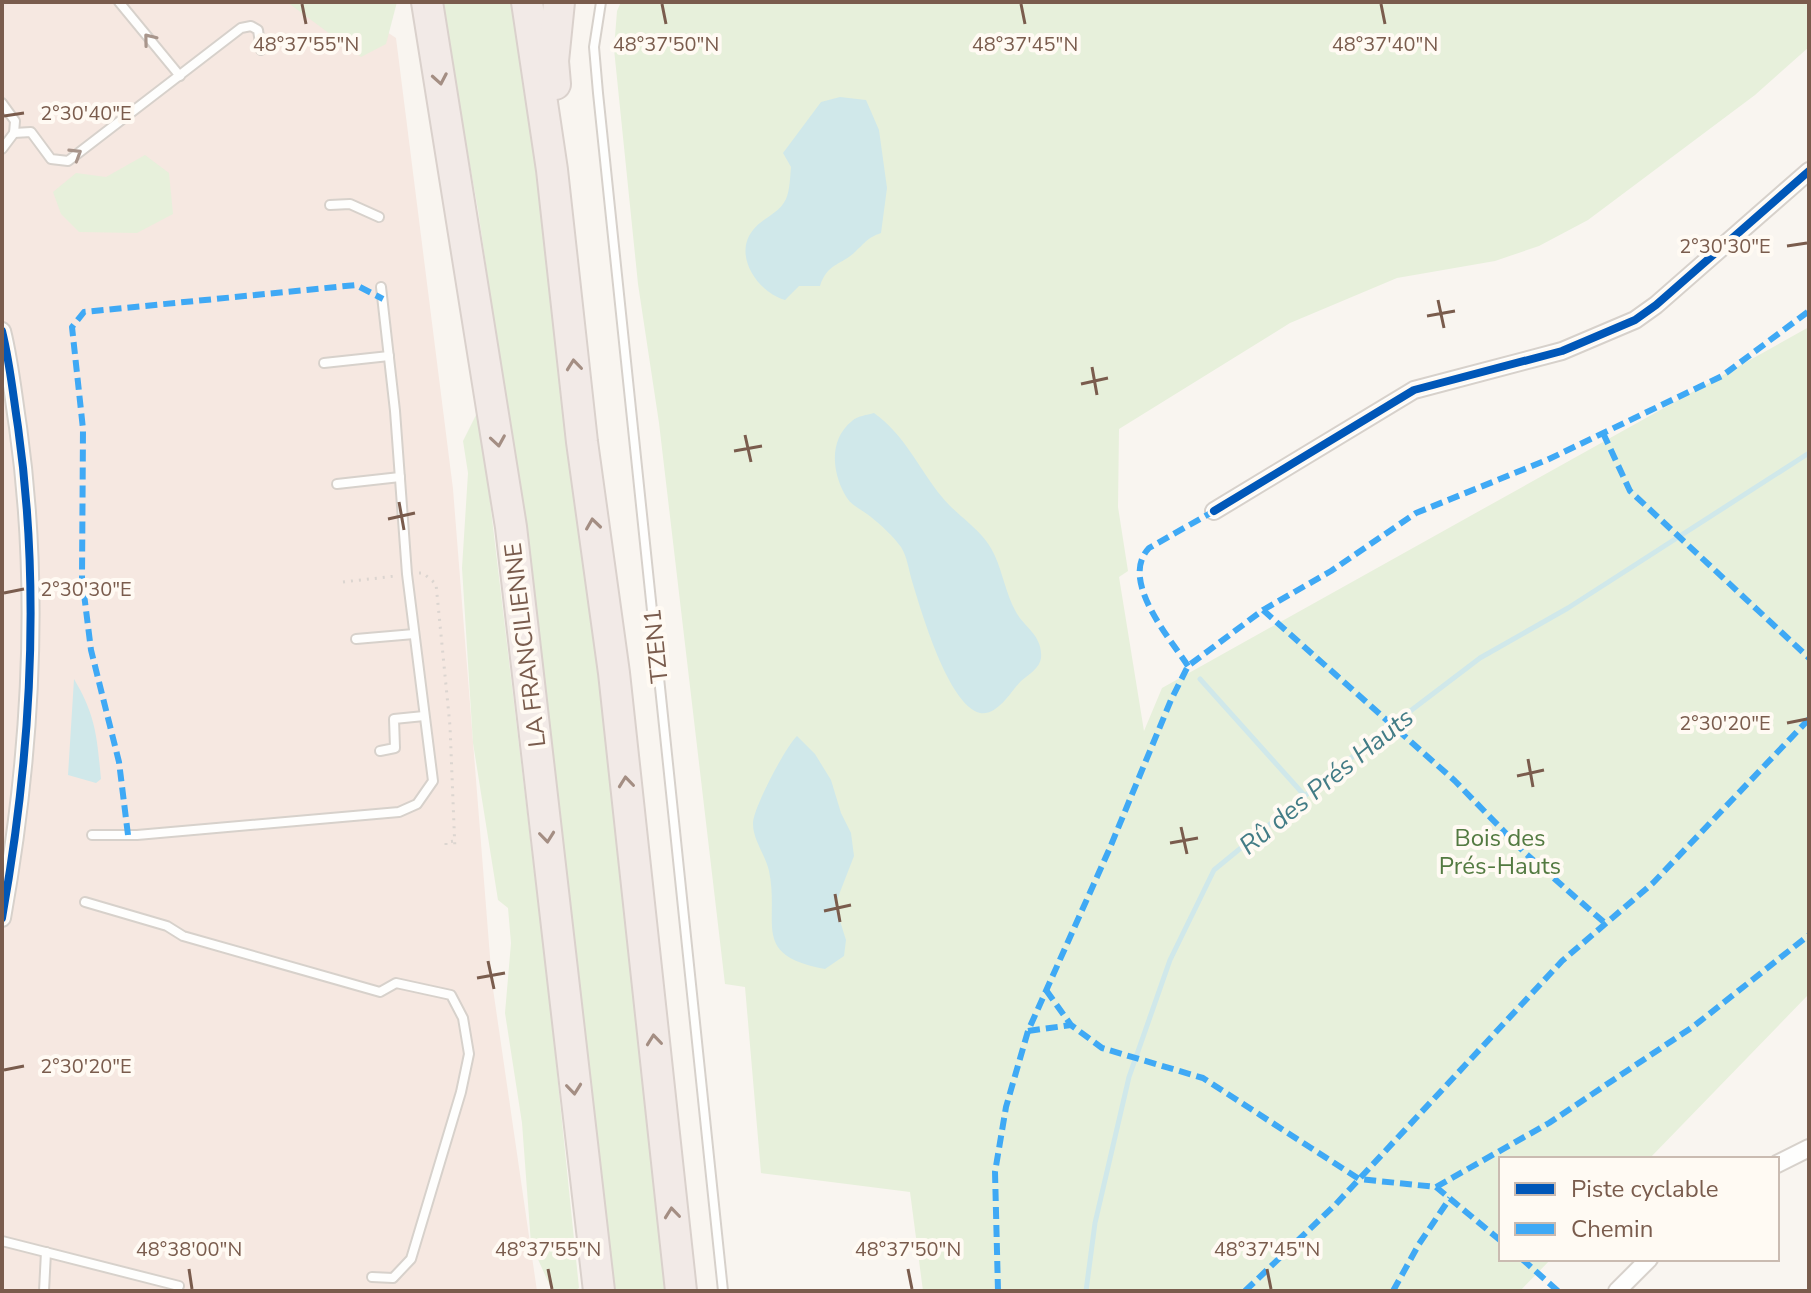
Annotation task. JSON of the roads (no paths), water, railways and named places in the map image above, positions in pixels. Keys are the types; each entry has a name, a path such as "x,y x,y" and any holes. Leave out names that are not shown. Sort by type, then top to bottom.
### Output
{"highway":[{"name":"LA FRANCILIENNE","path":"427,2 511,527 599,1291"},
{"path":"527,2 552,170 582,442 614,673 681,1291"},
{"path":"552,170 558,129 553,61 559,2"}],"street":[{"path":"1214,511 1414,390 1562,351 1635,320 1809,171"},
{"path":"2,331 25,481 32,593 27,726 2,918"},
{"path":"1779,1163 1809,1148"},
{"path":"1617,1291 1647,1261"}],"lane":[{"path":"119,2 180,76"},
{"name":"TZEN1","path":"601,2 594,47 598,93 723,1291"},
{"path":"14,133 31,132 51,159 68,161 241,28 251,26 258,30 261,50"},
{"path":"216,47 224,57"},
{"path":"2,103 15,121 14,133 2,149"},
{"path":"330,205 350,204 379,217"},
{"path":"92,835 137,835 399,812 417,804 433,781 414,634 381,287"},
{"path":"324,363 389,356"},
{"path":"337,484 400,477"},
{"path":"356,639 414,634"},
{"path":"380,751 395,748 394,719 424,716"},
{"path":"85,902 167,926 183,936 380,992 396,983 451,995 463,1018 469,1054 461,1092 411,1259 393,1278 372,1277"},
{"path":"2,1241 179,1286"},
{"path":"44,1291 46,1252"}],"water":[{"path":"840,97 866,100 879,130 887,188 881,233 831,268 820,286 799,286 785,300 766,290 751,272 745,251 747,240 753,230 786,199 791,167 783,153 821,102"},
{"path":"874,413 903,442 942,497 978,531 990,547 1016,612 1039,644 1041,658 1038,665 993,711 980,713 968,706 957,693 937,655 903,551 883,527 849,501 838,479 835,458 839,438 854,419"},
{"path":"74,679 94,727 101,779 96,783 68,775"},
{"path":"797,736 815,754 831,780 851,833 854,856 835,905 846,940 844,956 825,969 802,963 777,946 773,935 769,871 753,824 764,793"}],"waterway":[{"name":"Rû des Prés Hauts","path":"1086,1291 1095,1223 1129,1077 1170,960 1214,870 1384,731 1480,658 1568,608 1809,453"},
{"path":"1200,679 1305,796"}],"park label":[{"name":"Bois des Prés-Hauts","path":"1500,852"}]}
